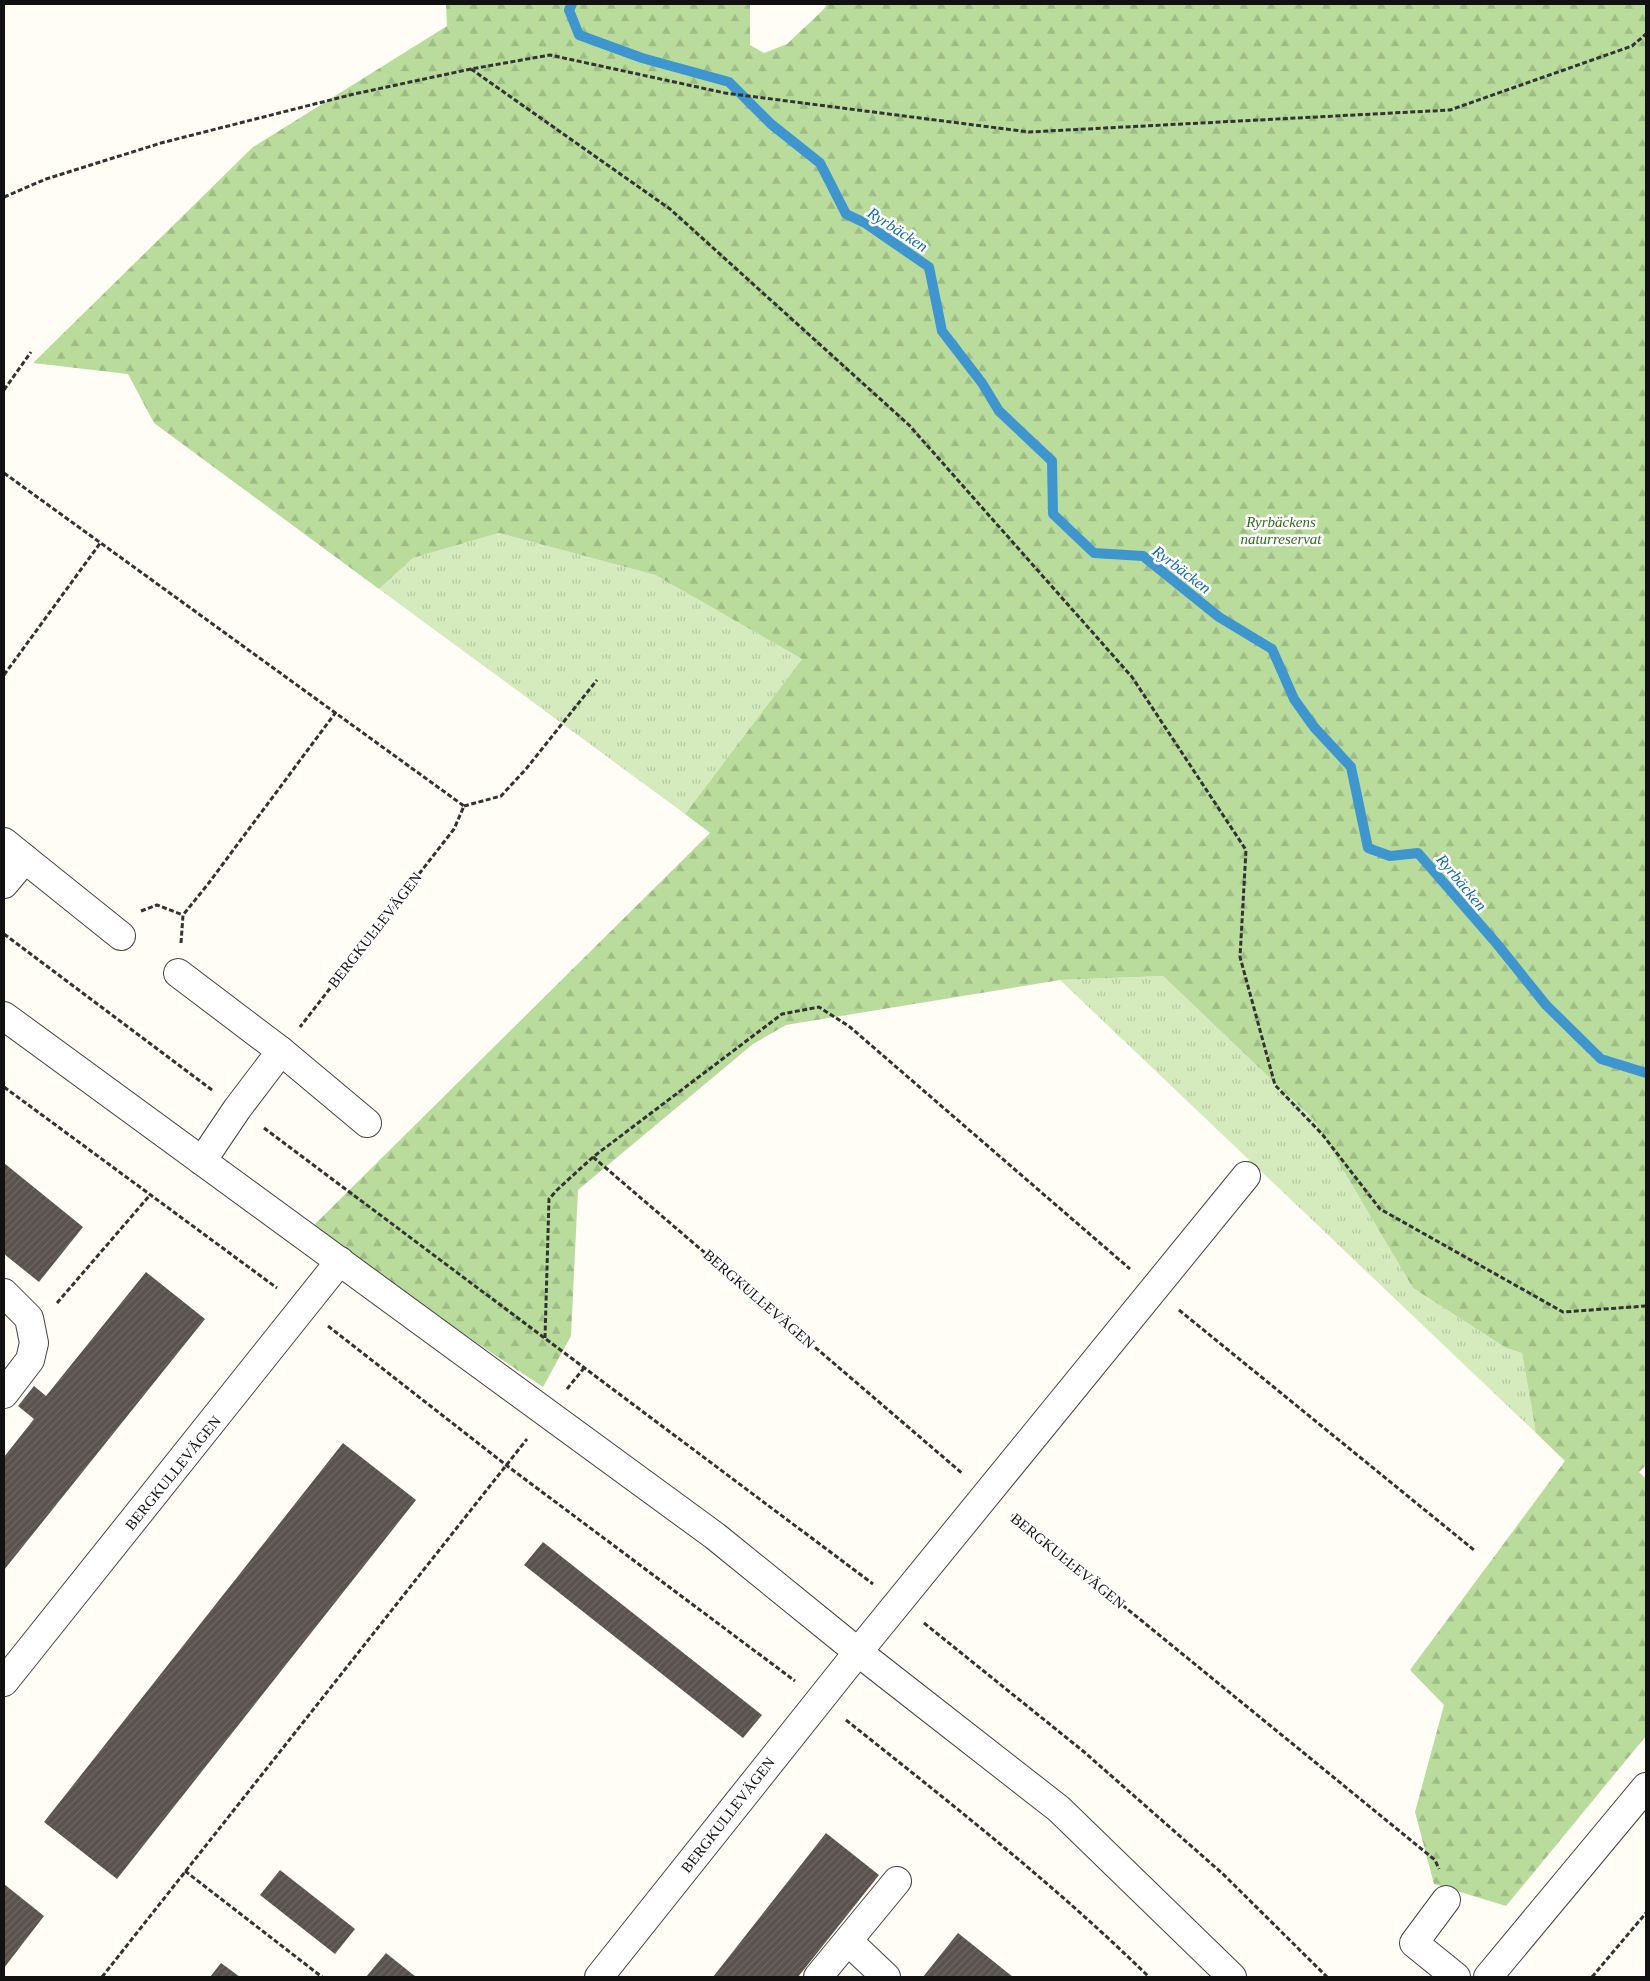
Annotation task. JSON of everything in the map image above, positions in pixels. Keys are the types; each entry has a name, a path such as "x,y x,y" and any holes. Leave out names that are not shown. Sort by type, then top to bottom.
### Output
{"street":[{"path":"4,842 121,936"},
{"path":"4,884 25,859"},
{"path":"178,974 281,1051 368,1122"},
{"path":"4,1016 715,1536 858,1652 1059,1810 1232,1977"},
{"path":"202,1161 237,1109 281,1051"},
{"name":"BERGKULLEVÄGEN","path":"599,1977 820,1699 1246,1176"},
{"name":"BERGKULLEVÄGEN","path":"4,1682 340,1261"},
{"path":"4,1293 29,1318 34,1343 30,1360 4,1394"},
{"path":"1488,1977 1646,1787"},
{"path":"818,1977 897,1881"},
{"path":"1446,1900 1414,1943 1456,1977"},
{"path":"848,1941 886,1977"}],"path":[{"path":"4,197 46,179 161,143 354,94 471,69 550,55 725,93 1029,132 1450,110 1632,46 1646,34"},
{"path":"471,69 670,209 909,425 1132,677 1246,850 1240,957 1275,1085 1322,1134 1380,1209 1563,1312 1646,1306"},
{"path":"4,390 31,352"},
{"path":"4,472 464,806 501,796 526,770 597,680"},
{"path":"4,675 101,542"},
{"path":"178,974 182,915 208,884 336,712"},
{"name":"BERGKULLEVÄGEN","path":"281,1051 454,828 464,806"},
{"path":"121,936 138,912 157,905 182,915"},
{"path":"4,934 898,1603 1083,1751 1223,1874 1327,1977"},
{"path":"545,1338 549,1199 593,1157 782,1014 819,1007 850,1026 1154,1290 1474,1550"},
{"path":"4,1087 304,1307 506,1465 820,1699 960,1811 1112,1941 1149,1977"},
{"name":"BERGKULLEVÄGEN","path":"593,1157 986,1494 1435,1860 1442,1875 1446,1900"},
{"path":"32,1332 150,1195"},
{"path":"102,1977 584,1368"},
{"path":"185,1871 322,1977"},
{"path":"1592,1977 1646,1913"}],"green space":[{"name":"Ryrbäckens naturreservat","path":"446,4 750,4 750,45 764,53 787,44 827,4 1646,4 1646,1465 1639,1472 1646,1479 1646,1736 1506,1906 1434,1884 1415,1812 1444,1705 1410,1670 1565,1461 1536,1433 1522,1353 1506,1348 1413,1288 1313,1119 1163,976 1060,980 786,1025 753,1044 578,1190 571,1336 543,1387 308,1231 710,833 685,814 802,659 655,575 499,533 413,558 379,589 154,423 128,374 33,363 253,147 447,26"},
{"path":"499,533 655,575 802,659 685,814 379,589 413,558"},
{"path":"1163,976 1313,1119 1413,1288 1506,1348 1522,1353 1536,1433 1060,980"}],"building":[{"path":"4,1163 83,1227 39,1282 4,1254"},
{"path":"146,1272 205,1319 4,1570 4,1457 34,1419 18,1406 34,1386 46,1396"},
{"path":"343,1443 416,1500 117,1879 44,1822"},
{"path":"543,1542 762,1715 743,1738 524,1565"},
{"path":"826,1833 879,1875 798,1977 713,1977"},
{"path":"280,1870 355,1929 335,1954 260,1895"},
{"path":"4,1884 44,1916 4,1968"},
{"path":"958,1933 1013,1977 923,1977"},
{"path":"386,1953 416,1977 366,1977"},
{"path":"221,1963 240,1977 210,1977"}],"waterway":[{"name":"Ryrbäcken","path":"572,4 569,10 579,35 642,58 729,82 771,124 820,163 846,214 865,223 929,267 942,331 982,383 999,411 1052,461 1053,514 1094,553 1143,556 1219,617 1272,649 1294,699 1314,727 1351,767 1368,848 1390,856 1418,853 1497,944 1546,1005 1601,1059 1646,1073"}]}
